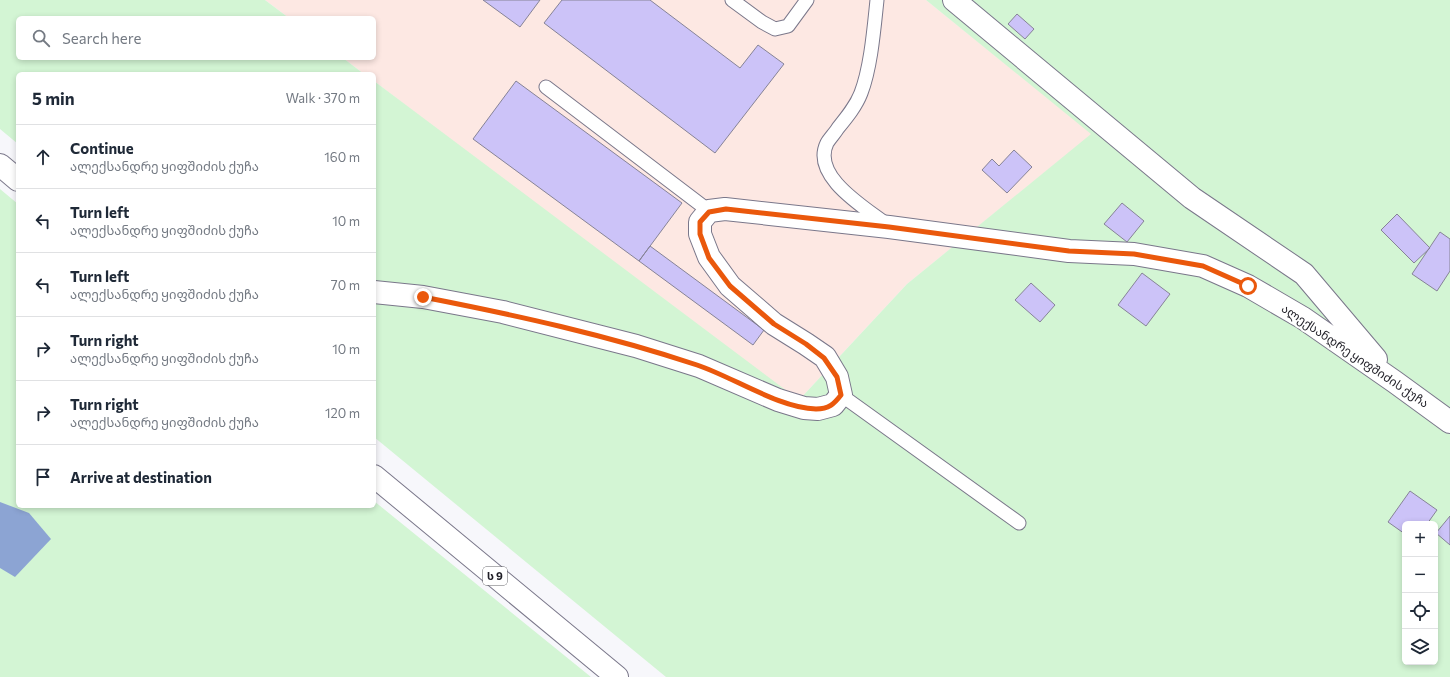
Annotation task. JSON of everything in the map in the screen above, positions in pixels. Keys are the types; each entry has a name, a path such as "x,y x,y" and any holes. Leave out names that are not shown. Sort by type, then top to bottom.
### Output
{"main road":[{"path":"954,0 1192,198 1304,274 1395,382"},
{"path":"0,165 16,178"},
{"name":"ალექსანდრე ყიფშიძის ქუჩა","path":"709,212 726,209 889,227 1069,251 1134,254 1203,266 1248,286 1302,318 1450,422"},
{"path":"376,292 423,297 503,312 636,346 698,366 778,400 804,408 818,409 833,405 841,395 837,377 824,358 806,344 774,324 730,286 709,258 700,234 700,222 709,212"},
{"name":"ს 9","path":"376,478 617,677"}],"lane":[{"path":"732,0 762,22 775,29 788,26 807,0"},
{"path":"877,0 866,75 861,93 850,113 827,142 823,155 828,173 843,190 889,227"},
{"path":"546,87 709,212"},
{"path":"841,395 1019,523"}],"shaded area":[{"path":"265,0 926,0 1092,134 907,284 799,400 671,310 376,83 376,72 361,72 346,60 376,60 376,16 286,16"}],"green space":[{"path":"0,0 265,0 286,16 16,16 16,60 346,60 361,72 16,72 16,142 0,129"},
{"path":"926,0 1450,0 1450,677 666,677 376,439 376,83 799,400 907,284 1091,134"},
{"path":"0,189 16,202 16,508 376,508 376,503 591,677 0,677"}],"water":[{"path":"0,502 29,513 51,539 15,577 0,568"}],"building":[{"path":"483,0 540,0 520,27"},
{"path":"562,0 650,0 740,68 758,45 784,64 715,153 544,23"},
{"path":"1017,14 1034,29 1025,39 1008,24"},
{"path":"516,81 682,203 639,261 473,139"},
{"path":"1014,150 1032,167 1007,193 982,170 992,159 999,166"},
{"path":"1122,203 1144,221 1127,242 1104,224"},
{"path":"1397,214 1430,248 1414,263 1381,230"},
{"path":"1440,232 1450,239 1450,271 1437,291 1412,274"},
{"path":"650,246 764,330 753,345 639,261"},
{"path":"1142,273 1170,294 1146,326 1118,305"},
{"path":"1031,283 1055,305 1040,322 1015,300"},
{"path":"1410,491 1437,510 1429,521 1402,521 1402,532 1388,522"},
{"path":"1450,516 1450,545 1438,535 1438,531"}],"route":[{"path":"423,297 503,312 636,346 698,366 778,400 804,408 818,409 833,405 841,395 837,377 824,358 806,344 774,324 730,286 709,258 700,234 700,222 709,212 726,209 889,227 1069,251 1134,254 1203,266 1248,286"}]}
